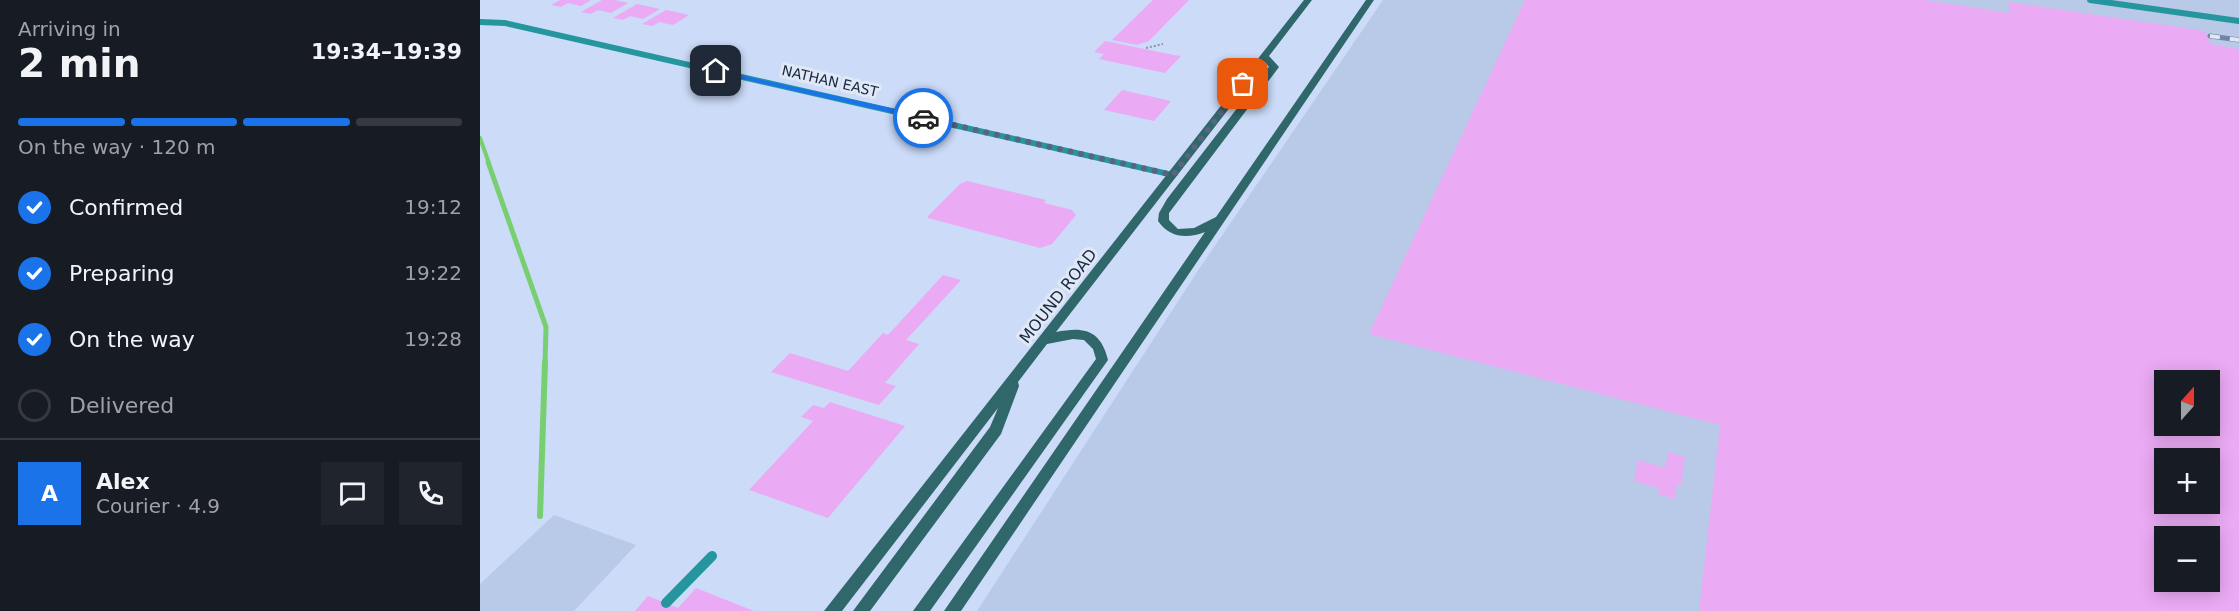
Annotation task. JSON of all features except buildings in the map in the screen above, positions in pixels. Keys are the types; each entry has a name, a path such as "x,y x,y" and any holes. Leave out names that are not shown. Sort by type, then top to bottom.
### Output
{"main road":[{"name":"MOUND ROAD","path":"832,611 1308,0"},
{"path":"952,611 1226,214 1370,0"},
{"path":"1226,214 1207,228 1186,234 1175,231 1163,221 1164,213 1171,201 1274,67 1264,56"},
{"path":"921,611 1102,360 1098,345 1085,335 1071,334 1045,340"},
{"path":"861,611 996,430 1018,374"}],"street":[{"name":"NATHAN EAST","path":"480,22 517,26 1173,175"}],"lane":[{"path":"2090,0 2239,21"},
{"path":"666,603 712,556"}],"path":[{"path":"1146,48 1163,44"}],"shaded area":[{"path":"1383,0 2239,0 2239,611 977,611 1199,269"},
{"path":"554,515 636,545 574,611 480,611 480,584"}],"waterway":[{"path":"480,138 489,163"},
{"path":"488,162 546,327 545,364"},
{"path":"540,516 545,362"}],"railway":[{"path":"2210,36 2239,40"}],"way so far":[{"path":"923,118 1173,175 1243,84"}],"route":[{"path":"716,71 923,118"}]}
